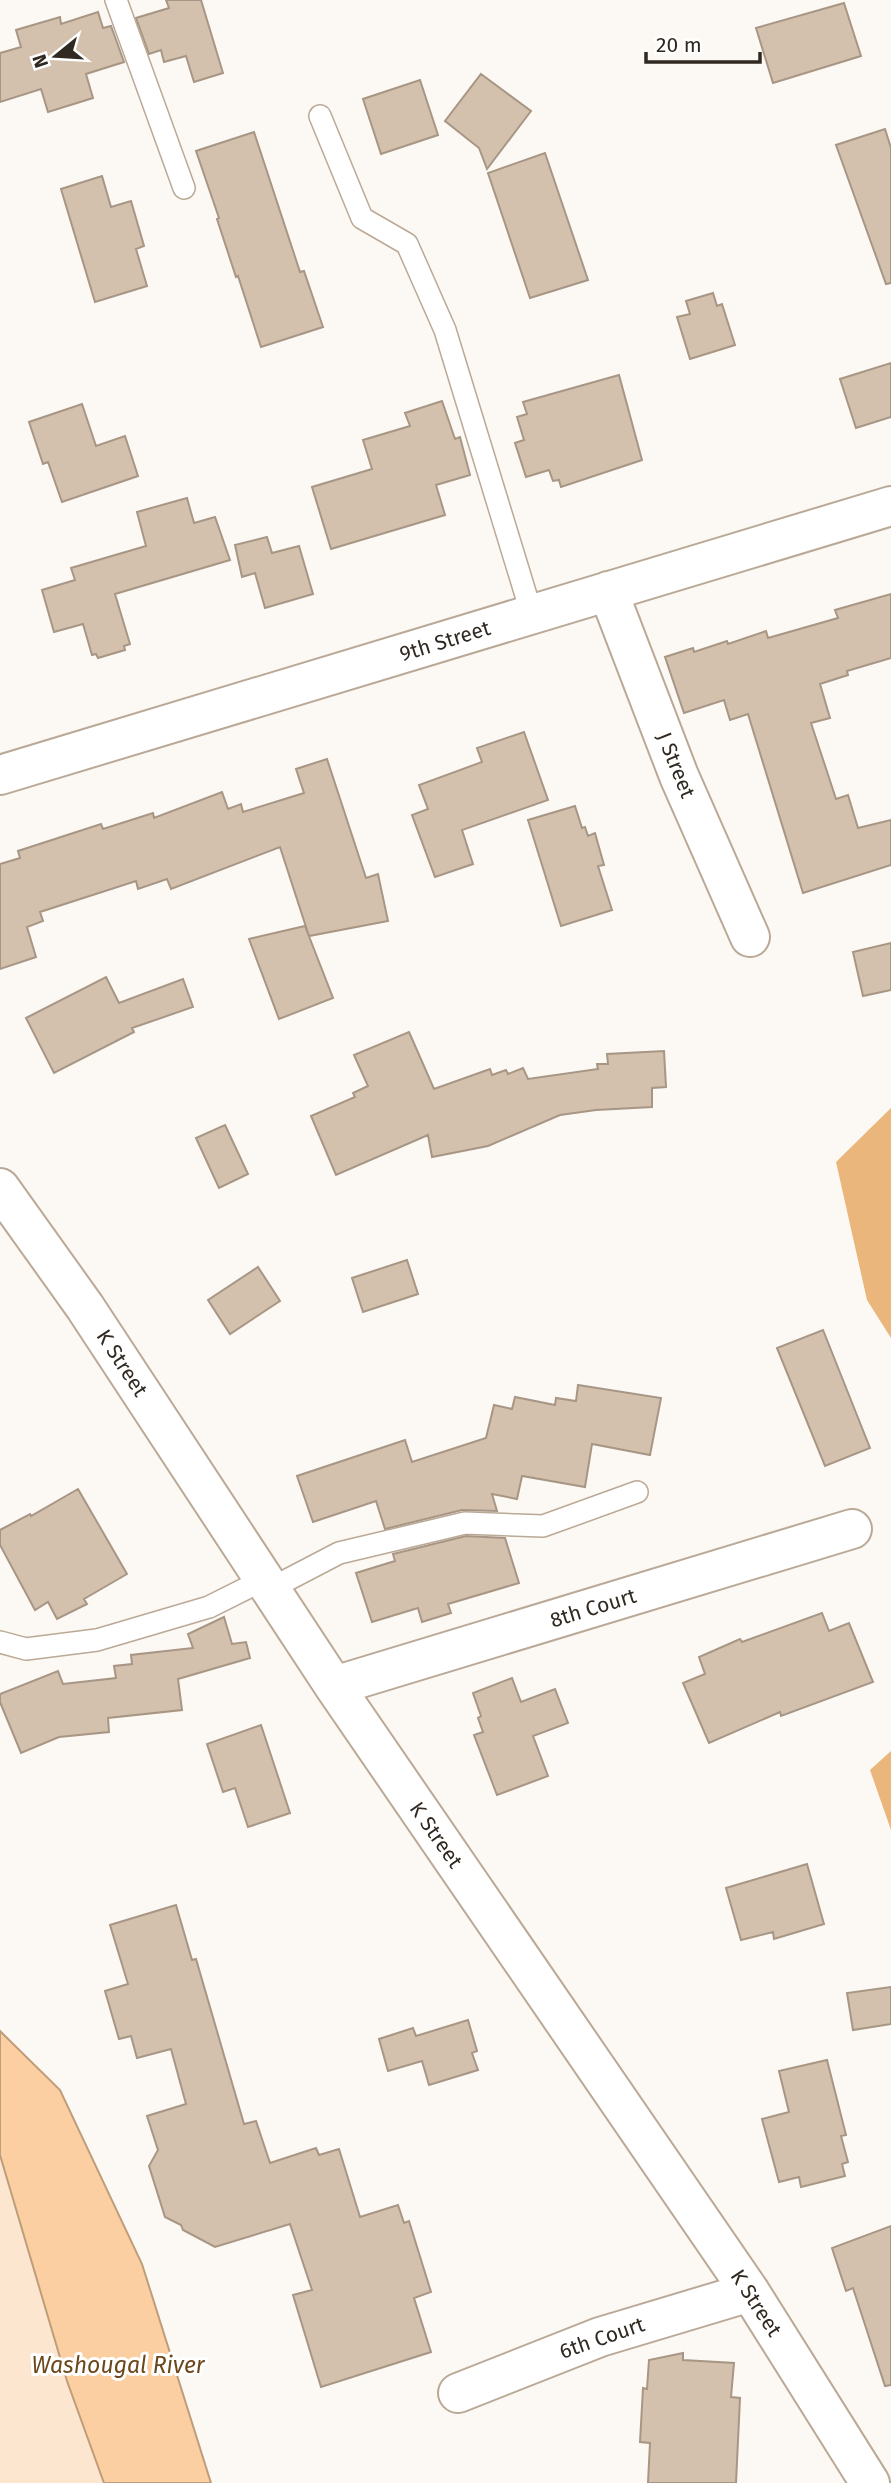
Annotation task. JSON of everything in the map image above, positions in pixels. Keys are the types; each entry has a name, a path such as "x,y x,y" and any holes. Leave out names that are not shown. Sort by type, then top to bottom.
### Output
{"street":[{"name":"9th Street","path":"0,775 891,506"},
{"name":"J Street","path":"608,591 679,776 750,937"},
{"name":"K Street","path":"0,1188 85,1307 334,1686 750,2292 870,2483"},
{"name":"8th Court","path":"334,1686 852,1530"},
{"name":"6th Court","path":"458,2393 600,2337 750,2292"}],"lane":[{"path":"116,0 184,188"},
{"path":"320,116 362,218 407,244 445,330 532,614"},
{"path":"0,1642 26,1649 97,1640 209,1607 339,1553 465,1523 543,1526 637,1492"}],"shaded area":[{"path":"891,1108 891,1338 867,1300 836,1162"},
{"path":"891,1751 891,1830 870,1770"},
{"path":"0,2155 67,2381 104,2483 0,2483"}],"water":[{"name":"Washougal River","path":"0,2031 60,2090 142,2264 211,2483 104,2483 67,2381 0,2155"}],"building":[{"path":"166,0 201,0 223,73 194,82 186,56 164,62 161,50 149,54 136,18 169,8"},
{"path":"844,3 861,56 773,83 756,28"},
{"path":"98,12 103,28 111,26 124,62 86,74 93,98 48,112 41,89 0,102 0,53 21,47 16,30 60,17 61,24"},
{"path":"481,74 531,111 487,169 479,148 445,121"},
{"path":"420,80 438,135 381,154 363,99"},
{"path":"885,129 891,148 891,283 886,284 836,145"},
{"path":"254,132 300,272 304,271 323,327 261,347 196,151"},
{"path":"545,153 588,280 530,298 488,173"},
{"path":"102,176 111,207 131,201 144,246 136,249 147,286 95,302 61,189"},
{"path":"713,293 717,306 722,304 735,345 690,359 677,317 690,314 686,301"},
{"path":"891,363 891,417 856,428 840,379"},
{"path":"619,375 642,460 561,487 559,480 553,481 549,470 526,477 515,443 524,440 517,417 527,414 523,402"},
{"path":"442,401 455,439 460,437 470,475 436,485 445,515 331,549 312,487 372,469 363,440 410,426 405,413"},
{"path":"82,404 96,446 125,436 138,476 62,502 48,462 43,464 29,422"},
{"path":"187,498 194,523 215,517 230,560 115,594 130,644 124,646 125,650 98,658 96,654 92,655 83,624 54,632 42,590 75,580 71,568 146,546 137,512"},
{"path":"267,537 272,553 299,546 313,594 265,608 255,573 242,577 235,545"},
{"path":"891,594 891,658 847,671 848,675 820,684 830,718 811,723 836,799 848,795 858,828 891,820 891,865 803,893 748,714 730,720 724,700 684,713 665,657 693,648 694,652 727,641 728,644 766,631 768,638 838,618 835,610"},
{"path":"524,732 548,800 462,830 473,864 435,877 412,815 428,809 419,785 482,762 477,748"},
{"path":"327,759 366,878 378,874 388,921 309,936 280,847 171,889 167,879 138,889 136,881 40,912 43,921 27,927 36,957 0,969 0,864 20,858 18,851 101,824 103,829 153,813 154,818 222,792 228,809 241,804 243,812 304,793 296,769"},
{"path":"575,806 582,828 585,827 588,836 595,833 604,865 598,866 612,910 561,926 528,820"},
{"path":"305,926 333,998 279,1019 249,939"},
{"path":"891,943 891,990 863,996 853,952"},
{"path":"106,977 119,1003 183,979 193,1007 132,1028 134,1032 54,1073 26,1018"},
{"path":"409,1032 434,1089 490,1069 492,1075 506,1070 508,1074 523,1068 528,1079 598,1069 597,1064 608,1064 607,1054 664,1051 666,1087 652,1088 652,1107 560,1115 488,1146 432,1157 428,1135 336,1175 311,1116 355,1097 353,1093 368,1086 354,1055"},
{"path":"225,1125 248,1174 219,1188 196,1138"},
{"path":"407,1260 418,1294 363,1312 352,1278"},
{"path":"258,1267 280,1301 230,1334 208,1300"},
{"path":"823,1330 870,1448 825,1466 777,1348"},
{"path":"578,1385 661,1398 650,1455 592,1444 585,1487 522,1476 517,1499 492,1494 497,1511 462,1510 385,1529 376,1501 313,1522 297,1476 405,1440 412,1462 486,1438 494,1405 512,1409 515,1397 555,1405 556,1398 576,1401"},
{"path":"78,1489 127,1574 84,1599 87,1604 57,1619 48,1602 35,1610 0,1545 0,1530"},
{"path":"466,1536 505,1538 519,1583 448,1604 451,1613 422,1622 418,1608 372,1622 356,1573 395,1561 393,1554"},
{"path":"822,1613 829,1631 849,1623 873,1682 781,1716 780,1712 709,1743 683,1683 705,1674 699,1657 740,1639 742,1642"},
{"path":"224,1617 232,1644 246,1642 250,1658 178,1679 182,1710 108,1718 109,1732 59,1737 21,1753 0,1702 0,1694 58,1671 63,1684 116,1678 114,1666 132,1664 131,1655 193,1648 188,1634"},
{"path":"512,1678 521,1702 555,1689 568,1723 533,1736 548,1776 497,1795 474,1735 483,1732 473,1693"},
{"path":"261,1725 290,1813 248,1827 235,1788 223,1792 207,1744"},
{"path":"807,1864 824,1924 774,1939 773,1932 741,1940 726,1888"},
{"path":"176,1905 192,1960 196,1959 244,2124 256,2121 270,2163 316,2148 319,2155 339,2149 360,2217 398,2205 404,2223 409,2221 431,2292 414,2298 431,2352 321,2387 293,2295 312,2290 290,2224 215,2247 165,2217 149,2166 158,2150 147,2116 186,2104 171,2049 137,2058 131,2036 119,2039 105,1991 128,1984 110,1925"},
{"path":"891,1987 891,2024 853,2030 847,1993"},
{"path":"468,2020 477,2051 472,2053 478,2070 429,2085 422,2061 388,2071 379,2039 413,2028 416,2036"},
{"path":"827,2060 846,2135 841,2136 848,2162 842,2164 845,2176 801,2187 799,2177 779,2182 762,2119 789,2112 779,2071"},
{"path":"891,2226 891,2385 885,2386 853,2288 846,2291 832,2248"},
{"path":"683,2353 683,2360 734,2363 731,2397 740,2398 736,2483 648,2483 650,2443 640,2442 643,2388 647,2389 649,2360"}]}
